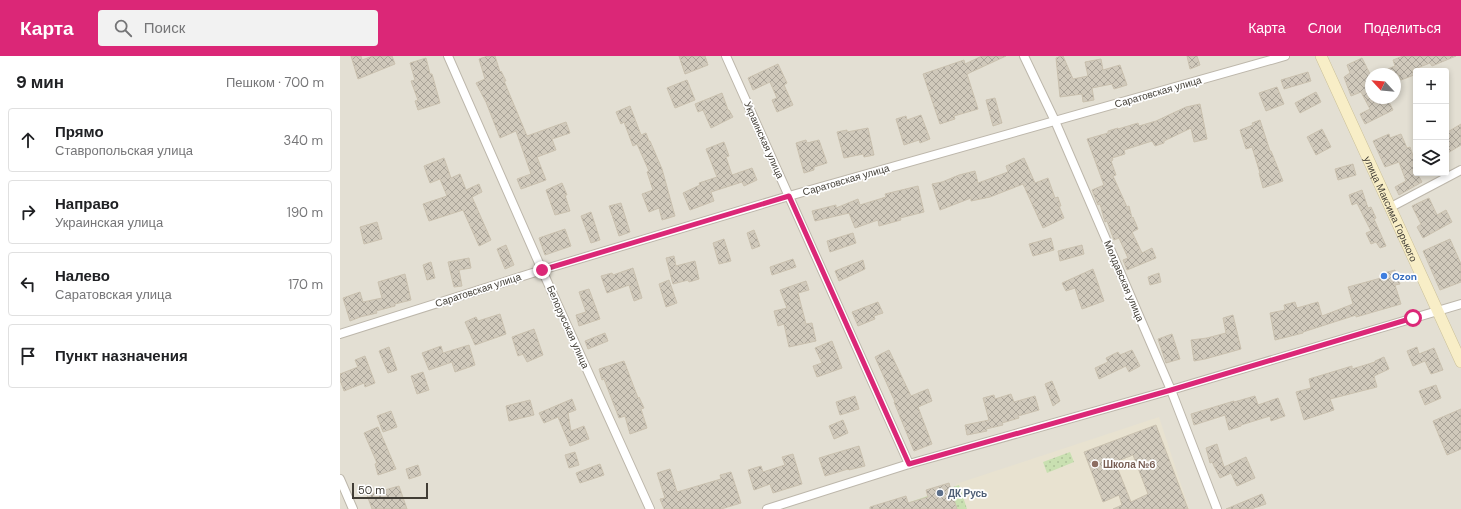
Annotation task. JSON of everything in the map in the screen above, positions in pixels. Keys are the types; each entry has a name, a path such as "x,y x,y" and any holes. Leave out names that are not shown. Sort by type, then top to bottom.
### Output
{"main road":[{"name":"улица Максима Горького","path":"1321,56 1461,362"}],"street":[{"name":"Белорусская улица","path":"448,56 542,270 650,509"},
{"name":"Украинская улица","path":"726,56 909,464"},
{"name":"Молдавская улица","path":"1024,56 1055,121 1171,390 1217,509"},
{"name":"Саратовская улица","path":"340,334 542,270 789,196 1285,56"},
{"path":"1391,207 1461,170"},
{"path":"767,509 909,464 1171,390 1461,304"},
{"path":"340,479 353,509"}],"shaded area":[{"path":"340,56 1461,56 1461,509 340,509"},
{"name":"Школа №6","path":"1159,417 1189,509 964,509 956,484"}],"green space":[{"path":"1070,452 1074,462 1047,473 1043,462"},
{"name":"ДК Русь","path":"959,485 967,509 890,509"}],"building":[{"path":"351,56 361,56 362,60 373,56 392,56 395,64 358,79"},
{"path":"488,56 495,56 500,72 501,71 506,81 504,81 527,136 566,122 570,133 552,139 556,150 537,157 546,180 521,189 517,179 531,174 516,131 500,138 486,102 476,83 485,79 479,59"},
{"path":"679,56 705,56 708,65 685,74"},
{"path":"982,56 1006,56 967,74 978,109 954,116 955,119 940,124 923,74 964,60 965,64"},
{"path":"1063,56 1073,79 1088,76 1085,62 1101,59 1103,70 1120,65 1127,85 1114,89 1112,84 1092,88 1094,100 1083,102 1082,94 1060,97 1056,58"},
{"path":"1187,56 1197,56 1200,65 1190,69"},
{"path":"1403,56 1456,56 1432,66 1430,63 1413,68 1413,75 1401,80 1401,68 1390,68 1395,66 1393,60"},
{"path":"426,58 440,103 418,110 415,101 418,100 411,81 415,80 410,63"},
{"path":"1362,58 1367,68 1365,68 1365,100 1361,92 1351,96 1344,77 1350,73 1347,65"},
{"path":"778,64 787,83 784,85 793,105 777,112 772,100 777,98 770,82 753,90 748,78"},
{"path":"1308,72 1311,81 1284,89 1281,80"},
{"path":"687,80 695,100 675,108 667,88"},
{"path":"1277,87 1284,104 1266,111 1259,93"},
{"path":"1316,92 1321,102 1300,113 1295,103"},
{"path":"722,93 728,110 733,117 711,128 703,110 698,112 695,104"},
{"path":"995,98 1002,123 993,126 986,100"},
{"path":"1200,104 1207,139 1194,142 1191,128 1164,141 1164,143 1155,146 1152,141 1124,150 1125,154 1112,158 1113,160 1111,161 1116,175 1113,176 1127,207 1129,206 1132,218 1133,217 1138,229 1132,232 1142,253 1152,248 1156,258 1127,270 1123,260 1128,258 1119,238 1114,240 1107,221 1105,222 1100,204 1098,205 1092,190 1104,185 1087,139 1108,133 1108,131 1118,128 1138,123 1139,126 1156,121 1186,107"},
{"path":"1367,104 1390,104 1393,110 1365,124 1360,114 1370,109"},
{"path":"630,106 641,135 646,133 662,169 675,216 662,220 659,208 649,212 642,194 653,190 647,172 649,171 637,144 633,146 624,122 621,124 616,112"},
{"path":"921,115 930,139 920,143 919,140 904,145 896,119 906,116 907,120"},
{"path":"1260,120 1270,151 1283,181 1263,188 1252,147 1246,149 1240,130 1253,125 1252,123"},
{"path":"1461,124 1461,145 1449,152 1449,140 1449,131"},
{"path":"868,128 874,155 864,157 863,154 844,158 837,132 847,130 847,132"},
{"path":"1322,129 1331,147 1316,155 1307,137"},
{"path":"1389,134 1390,138 1401,134 1407,148 1410,147 1413,156 1413,176 1419,176 1422,182 1399,195 1395,187 1406,181 1399,162 1385,167 1373,141"},
{"path":"806,140 807,143 819,140 827,163 814,167 814,170 804,173 796,143"},
{"path":"724,142 729,156 726,157 732,175 752,168 757,180 744,186 742,182 711,192 714,201 690,210 683,193 700,185 699,183 717,177 706,149"},
{"path":"444,158 451,178 460,174 466,190 479,184 482,192 472,197 491,240 479,246 463,210 429,221 423,204 447,196 440,179 430,183 424,166"},
{"path":"1024,158 1035,183 1048,178 1055,198 1058,197 1061,206 1059,206 1064,218 1043,228 1023,184 990,197 971,201 971,198 940,210 932,184 975,171 978,183 1008,172 1006,166"},
{"path":"1353,164 1356,175 1338,180 1335,169"},
{"path":"562,183 567,195 565,195 570,211 555,215 546,190"},
{"path":"918,186 924,212 900,218 901,220 879,226 878,220 855,228 849,213 815,221 812,211 836,205 836,208 858,199 860,205 886,197 885,194"},
{"path":"1362,190 1368,208 1371,207 1376,218 1374,219 1386,246 1380,248 1376,242 1371,244 1366,233 1371,231 1357,203 1352,205 1349,195"},
{"path":"1429,198 1437,215 1446,210 1452,222 1423,238 1417,227 1421,224 1412,206"},
{"path":"621,203 630,232 619,236 609,206"},
{"path":"591,212 600,240 591,243 581,216"},
{"path":"377,222 382,239 364,244 360,227"},
{"path":"565,229 571,246 545,255 539,238"},
{"path":"754,230 760,246 752,249 747,233"},
{"path":"853,233 856,243 830,252 827,241"},
{"path":"1051,238 1054,250 1033,256 1029,244"},
{"path":"724,239 731,261 719,264 713,243"},
{"path":"1450,239 1461,264 1461,282 1440,290 1423,251"},
{"path":"506,245 514,265 505,269 497,249"},
{"path":"1082,245 1084,254 1060,261 1058,251"},
{"path":"674,256 676,266 695,261 699,279 673,284 666,258"},
{"path":"469,258 471,268 459,270 462,286 454,287 448,262"},
{"path":"793,259 796,267 772,275 770,267"},
{"path":"863,260 865,269 839,281 835,271"},
{"path":"431,262 435,278 427,280 423,265"},
{"path":"633,268 642,298 634,301 629,285 607,293 601,276 612,273 613,275"},
{"path":"1093,269 1104,301 1082,309 1075,288 1066,291 1062,283"},
{"path":"1395,270 1400,284 1395,285 1401,304 1356,317 1356,315 1303,333 1275,340 1270,313 1285,310 1284,305 1295,302 1297,308 1318,302 1322,316 1353,304 1348,287 1381,278 1380,274"},
{"path":"1159,273 1161,282 1150,285 1148,277"},
{"path":"405,274 411,300 395,304 395,306 376,311 377,313 350,321 343,298 360,292 363,302 382,298 378,282"},
{"path":"669,280 677,303 666,307 659,284"},
{"path":"806,281 809,290 798,293 806,324 812,323 816,341 789,347 784,324 778,326 774,311 787,308 780,290"},
{"path":"589,289 600,319 579,326 576,315 586,312 579,292"},
{"path":"878,302 883,313 874,316 875,319 858,326 852,312"},
{"path":"500,314 506,334 475,345 465,322 476,317 478,321"},
{"path":"1233,315 1241,349 1194,361 1191,340 1226,333 1223,318"},
{"path":"534,329 543,355 527,362 523,354 518,356 512,337"},
{"path":"605,333 608,341 588,349 585,341"},
{"path":"1172,334 1180,359 1166,363 1158,339"},
{"path":"832,341 842,368 817,377 813,366 822,363 815,348"},
{"path":"469,345 475,365 455,372 452,362 429,370 422,353 441,346 443,353"},
{"path":"389,347 397,370 388,373 379,351"},
{"path":"1417,347 1419,354 1434,348 1443,370 1431,374 1425,361 1413,366 1407,351"},
{"path":"889,350 911,396 928,389 932,401 918,407 932,444 914,451 895,402 875,357"},
{"path":"1132,350 1140,366 1129,372 1126,366 1099,379 1095,368 1108,362 1106,358 1118,352 1120,355"},
{"path":"365,356 375,383 365,387 364,383 344,391 340,380 340,374 358,367 355,360"},
{"path":"1384,357 1389,369 1374,376 1377,387 1330,399 1334,410 1304,420 1296,392 1311,388 1309,379 1352,366 1352,369 1375,362"},
{"path":"624,361 638,398 639,397 644,408 641,409 647,428 630,434 625,416 619,418 604,379 602,380 599,369"},
{"path":"423,372 429,390 417,394 411,376"},
{"path":"1052,381 1060,401 1053,406 1045,384"},
{"path":"1436,385 1441,398 1425,405 1419,391"},
{"path":"1011,394 1014,402 1035,396 1039,410 1018,416 1019,418 1002,423 1003,425 986,429 987,431 967,435 965,425 989,420 983,398 994,395 995,399"},
{"path":"855,396 859,409 840,415 836,402"},
{"path":"1255,396 1258,405 1278,398 1285,416 1271,421 1270,416 1229,430 1225,415 1194,425 1191,414"},
{"path":"572,399 576,410 568,413 571,431 584,426 589,439 570,446 558,417 544,423 539,413"},
{"path":"530,400 534,415 509,421 506,406"},
{"path":"1461,409 1461,449 1447,455 1433,421"},
{"path":"391,411 397,427 383,432 377,416"},
{"path":"843,420 848,433 834,439 829,426"},
{"path":"1156,425 1188,509 1113,509 1122,505 1119,495 1103,502 1084,452","holes":["1133,455 1148,494 1131,502 1115,462"]},
{"path":"378,427 396,469 378,475 375,464 377,463 364,433"},
{"path":"1217,444 1224,467 1246,457 1255,478 1237,486 1231,473 1220,478 1212,462 1210,463 1206,448"},
{"path":"859,446 865,466 848,469 825,476 819,458"},
{"path":"575,452 579,465 569,468 565,455"},
{"path":"793,454 802,484 773,493 770,484 754,490 748,470 761,466 763,472 785,465 782,457"},
{"path":"600,464 604,475 580,483 576,473"},
{"path":"418,465 421,475 409,479 406,469"},
{"path":"670,469 677,492 721,479 720,475 731,472 741,503 721,509 664,509 660,499 665,498 657,473"},
{"name":"ДК Русь","path":"949,483 957,509 870,509 870,507 906,496 908,503 928,497 926,490"},
{"path":"399,486 407,509 372,509 367,495"},
{"path":"1262,494 1266,504 1251,509 1226,509"}],"place":[{"name":"Ozon","path":"1384,276"},
{"name":"Школа №6","path":"1095,464"},
{"name":"ДК Русь","path":"940,493"}],"route":[{"path":"542,270 789,196 909,464 1171,390 1413,318"}]}
